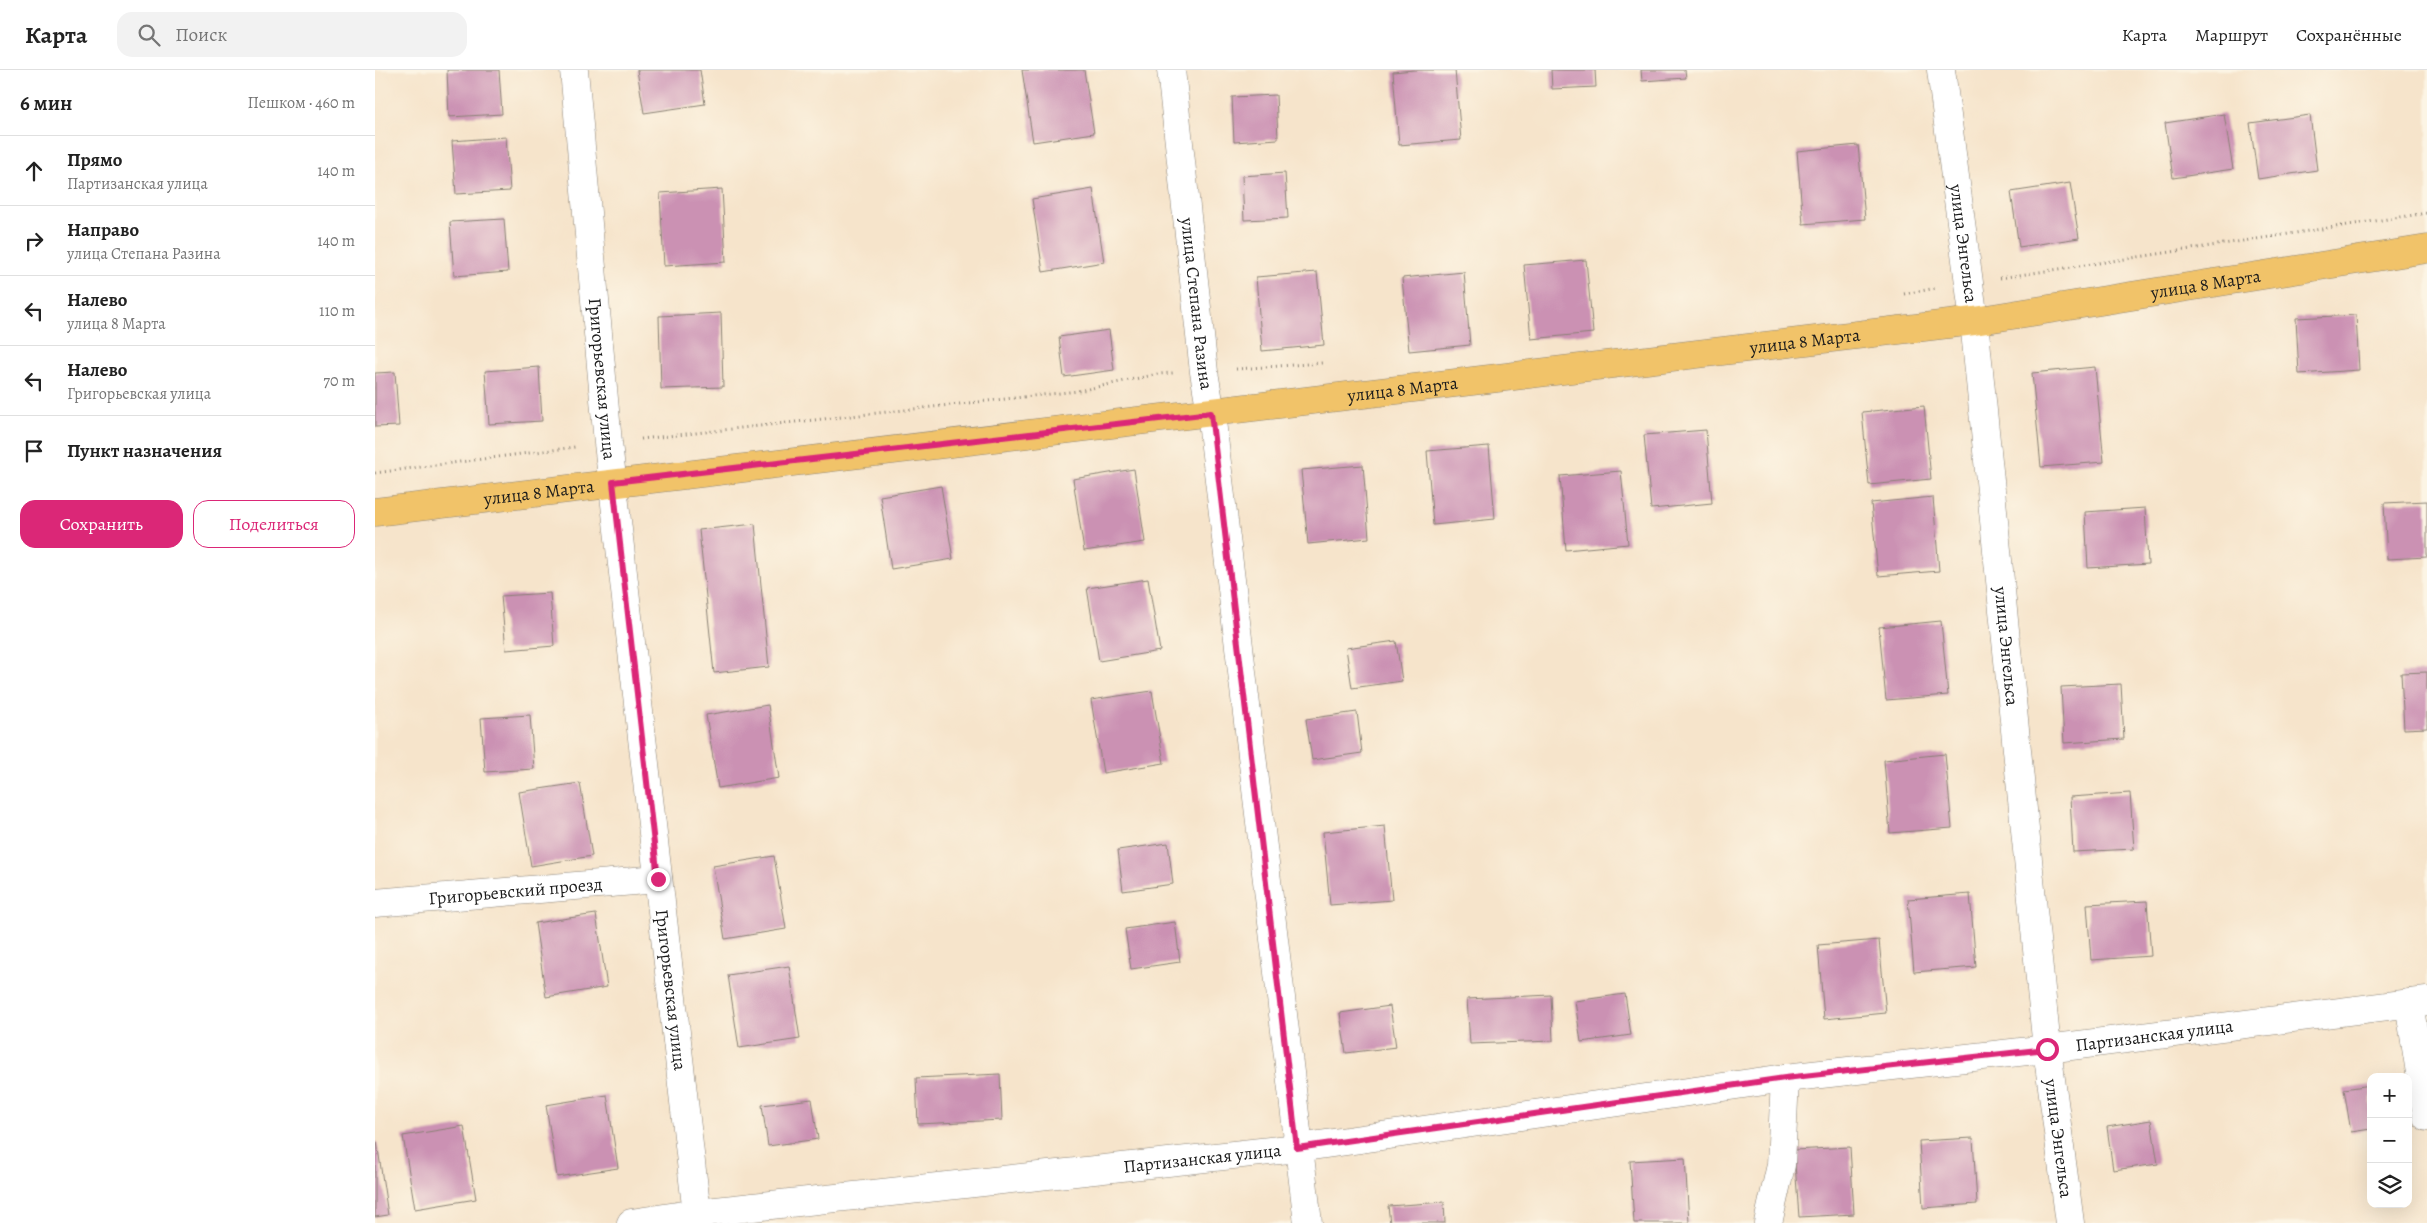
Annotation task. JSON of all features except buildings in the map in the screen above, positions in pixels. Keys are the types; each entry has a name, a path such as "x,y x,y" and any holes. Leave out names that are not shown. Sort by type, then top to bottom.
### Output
{"main road":[{"name":"улица 8 Марта","path":"375,512 613,482 1211,413 1974,321 2427,249"}],"street":[{"name":"Григорьевская улица","path":"574,70 608,442 698,1218"},
{"name":"улица Степана Разина","path":"1171,70 1203,372 1211,413 1297,1148 1308,1223"},
{"name":"улица Энгельса","path":"1941,70 1970,283 2047,1049 2070,1223"},
{"name":"Григорьевский проезд","path":"375,903 658,879"},
{"name":"Партизанская улица","path":"631,1223 698,1218 1297,1148 1785,1078 2047,1049 2418,1002"},
{"path":"2418,1002 2427,1117"},
{"path":"1768,1223 1781,1165 1785,1078"}],"path":[{"path":"1901,294 2427,213"},
{"path":"375,473 608,442 1078,391 1158,374 1323,363"}],"route":[{"path":"658,879 613,482 1211,413 1297,1148 1785,1078 2047,1049"}]}
